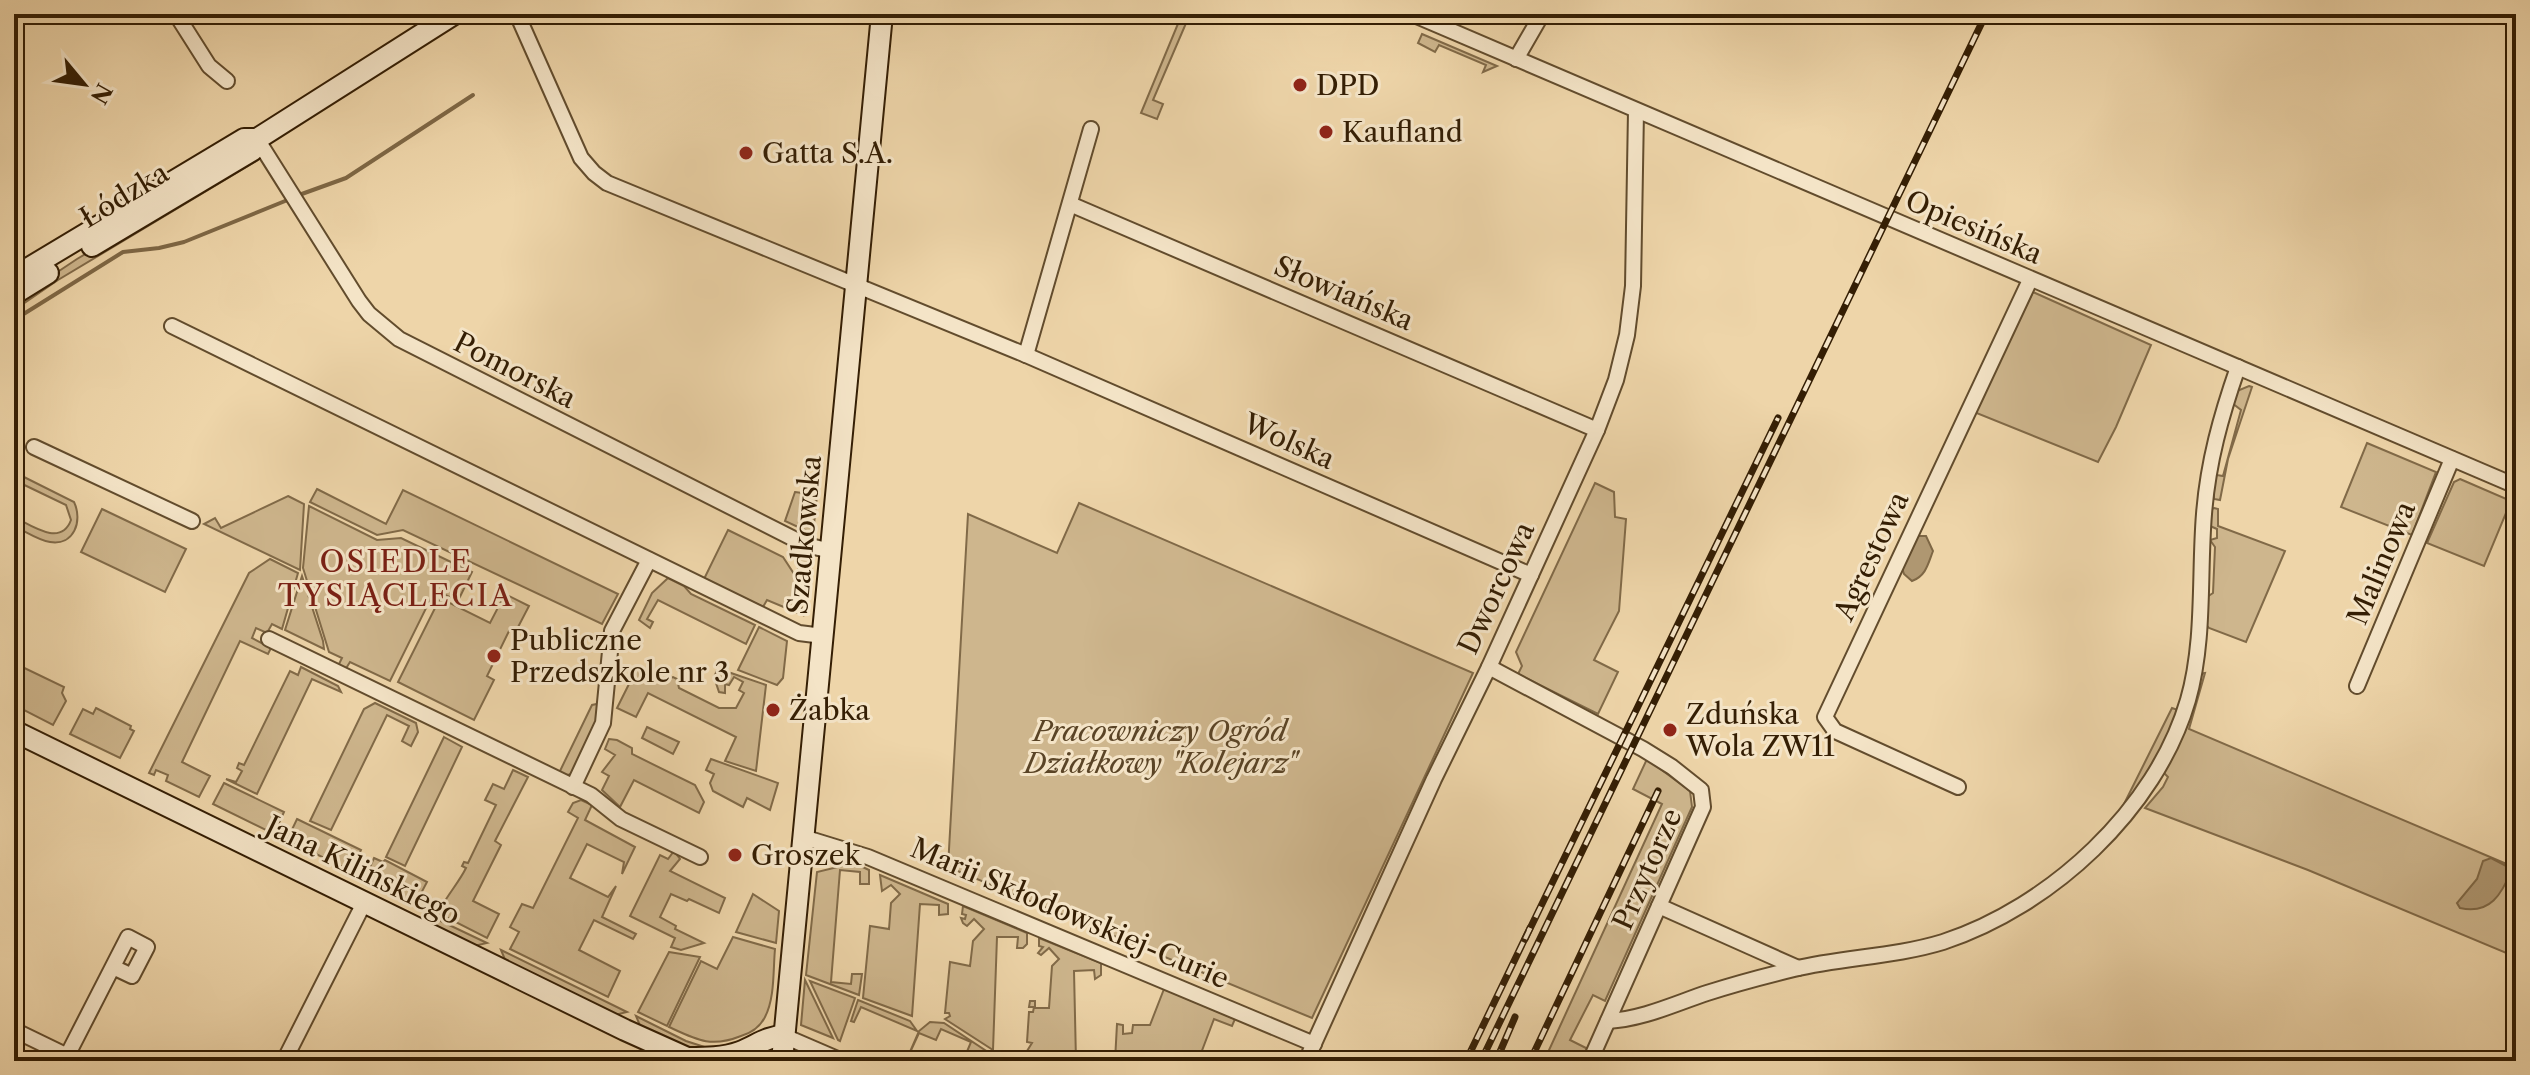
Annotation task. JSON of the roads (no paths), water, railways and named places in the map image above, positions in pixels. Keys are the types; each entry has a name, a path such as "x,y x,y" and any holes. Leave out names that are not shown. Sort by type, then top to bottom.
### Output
{"street":[{"path":"176,14 209,66 227,81"},
{"name":"Łódzka","path":"14,277 244,139 257,139 454,14"},
{"name":"Wolska","path":"517,14 581,158 594,173 631,194 1026,355 1531,575"},
{"name":"Szadkowska","path":"782,1061 882,14"},
{"name":"Opiesińska","path":"1412,14 2516,486"},
{"path":"1516,59 1542,14"},
{"name":"Dworcowa","path":"1306,1061 1531,575 1597,430 1616,380 1627,335 1635,261 1636,111"},
{"path":"1026,355 1091,129"},
{"name":"Łódzka","path":"14,294 253,150 257,139"},
{"name":"Pomorska","path":"257,139 364,307 399,339 806,545 831,551"},
{"name":"Słowiańska","path":"1070,204 1597,430"},
{"name":"Agrestowa","path":"1958,787 1835,731 1825,717 2030,280"},
{"path":"172,326 799,633 823,636"},
{"path":"1608,1021 1646,1014 1709,992 1798,968 1899,953 1945,941 2013,911 2041,893 2100,842 2133,807 2161,765 2188,699 2198,639 2204,513 2210,465 2219,421 2238,367"},
{"path":"34,447 192,521"},
{"name":"Malinowa","path":"2357,686 2452,459"},
{"path":"573,787 603,723 612,631 649,560"},
{"path":"269,639 591,795 621,819 700,857"},
{"name":"Przytorze","path":"1489,667 1643,749 1701,790 1704,798 1703,807 1590,1061"},
{"name":"Jana Kilińskiego","path":"14,731 625,1030 691,1059 721,1058 772,1036 784,1036"},
{"name":"Marii Skłodowskiej-Curie","path":"803,837 868,857 1314,1044"},
{"path":"284,1061 365,901"},
{"path":"1659,906 1798,968"},
{"path":"14,1030 73,1058 113,967"},
{"path":"784,1036 842,1061"}],"waterway":[{"path":"299,195 346,178 473,95"},
{"path":"14,320 123,252 184,242 290,199"}],"railway":[{"path":"1481,1061 1986,14"},
{"path":"1525,939 1778,418"},
{"path":"1530,1061 1658,791"},
{"path":"1466,1061 1530,928"},
{"path":"1496,1061 1515,1017"}],"place":[{"name":"DPD","path":"1300,85"},
{"name":"Kaufland","path":"1326,132"},
{"name":"Gatta S.A.","path":"746,153"},
{"name":"Publiczne Przedszkole nr 3","path":"494,656"},
{"name":"Żabka","path":"773,710"},
{"name":"Zduńska Wola ZW11","path":"1670,730"},
{"name":"Groszek","path":"735,855"}],"district":[{"name":"OSIEDLE TYSIĄCLECIA","path":"396,578"}],"park label":[{"name":"Pracowniczy Ogród Działkowy \"Kolejarz\"","path":"1160,747"}]}
